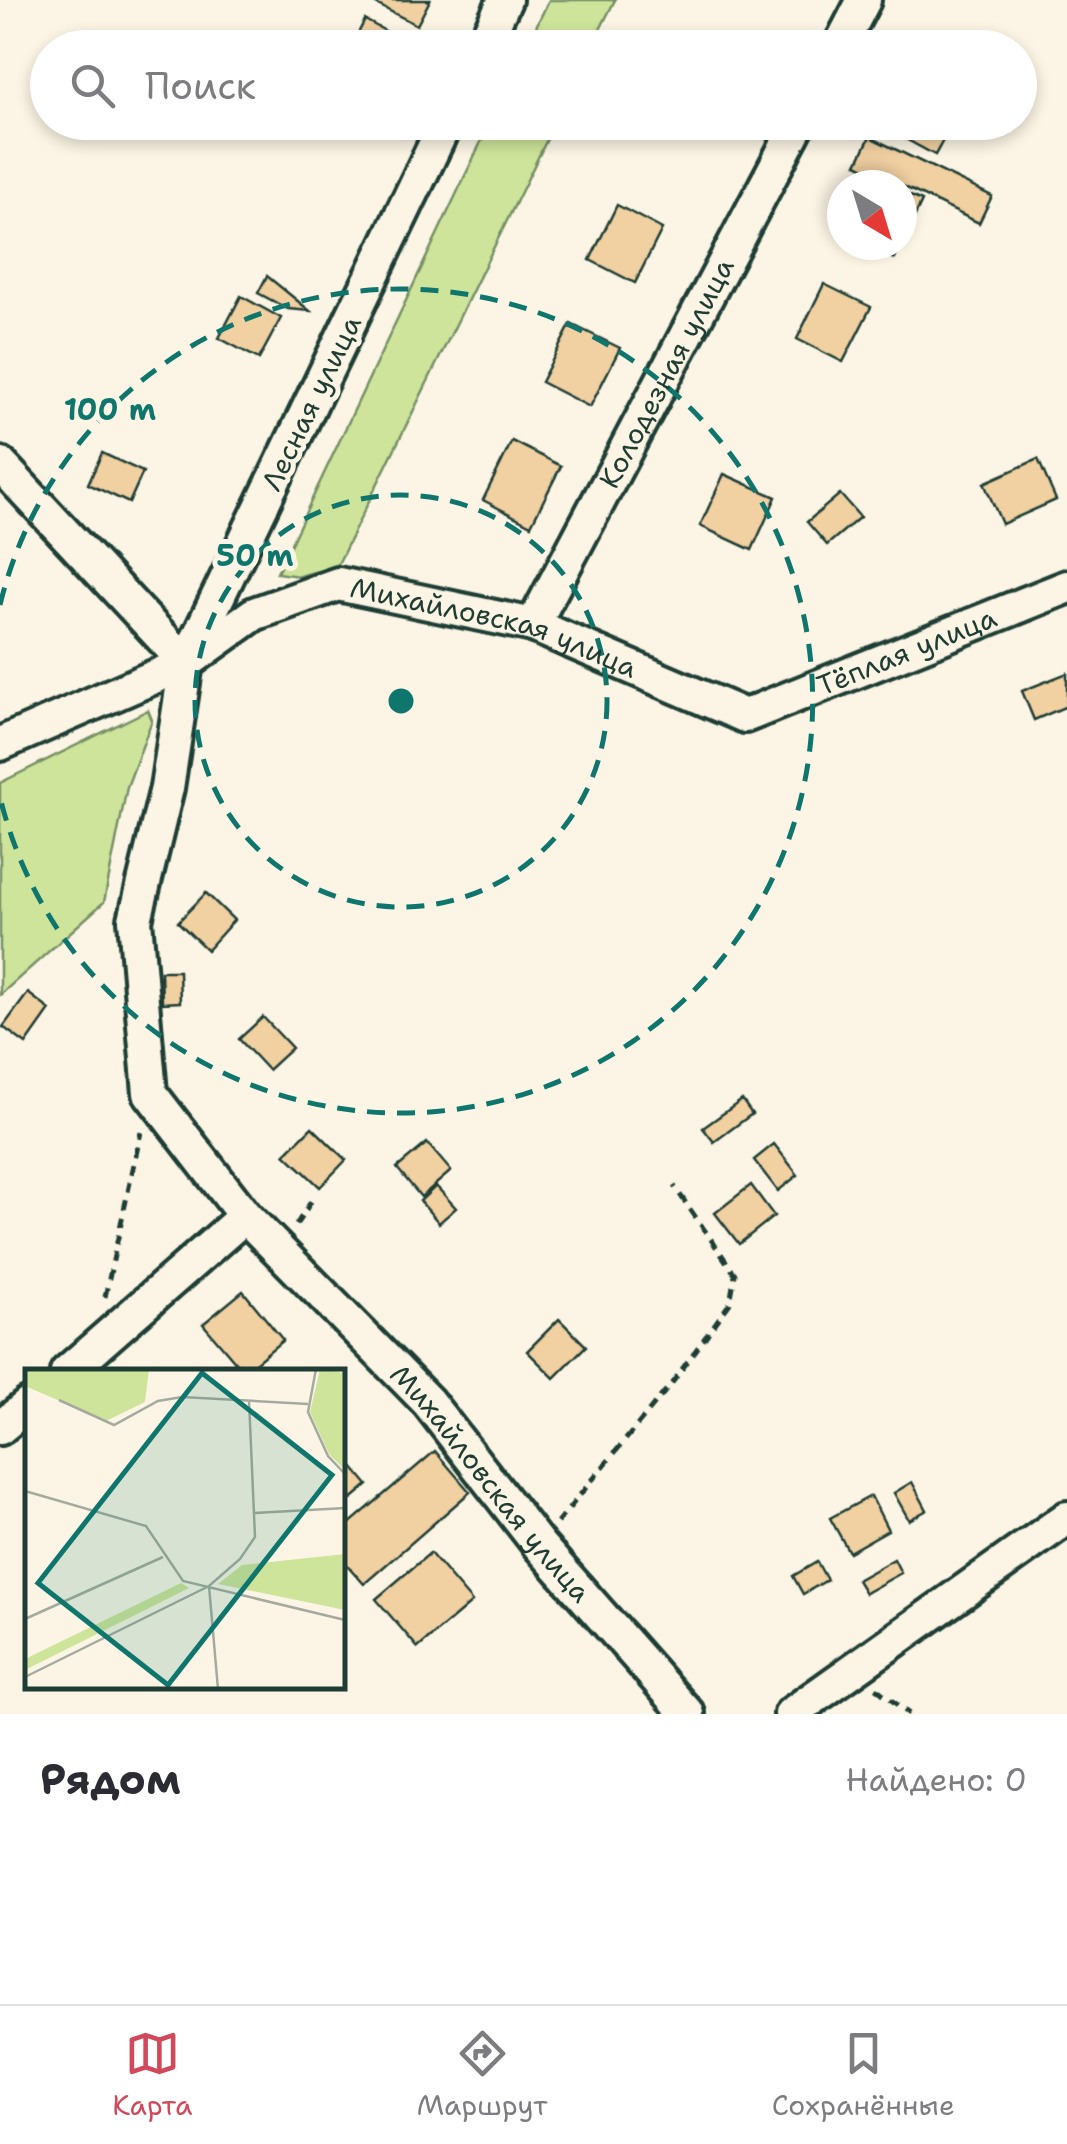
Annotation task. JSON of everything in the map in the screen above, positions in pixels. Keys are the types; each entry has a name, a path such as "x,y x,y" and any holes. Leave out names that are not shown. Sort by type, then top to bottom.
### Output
{"street":[{"path":"491,30 505,0"},
{"path":"848,30 864,0"},
{"name":"Лесная улица","path":"186,664 437,140"},
{"name":"Колодезная улица","path":"533,626 790,140"},
{"path":"0,464 186,664"},
{"name":"Михайловская улица","path":"186,664 254,614 338,584 533,626 744,716"},
{"name":"Тёплая улица","path":"744,716 1067,587"},
{"path":"0,744 186,664"},
{"path":"150,1093 135,920 166,788 186,664"},
{"name":"Михайловская улица","path":"150,1093 245,1216 428,1402 539,1544 688,1714"},
{"path":"71,1369 245,1216"},
{"path":"0,1428 25,1407"},
{"path":"791,1714 1067,1518"}],"path":[{"path":"94,1349 150,1093"},
{"path":"539,1544 672,1383 730,1303 734,1274 674,1186"},
{"path":"853,1670 909,1714"}],"green space":[{"path":"549,0 615,0 600,30 534,30"},
{"path":"482,140 547,140 337,566 299,576 277,573"},
{"path":"148,710 152,720 127,787 104,902 0,995 0,783"}],"building":[{"path":"378,0 430,0 417,25 376,4"},
{"path":"365,20 383,30 360,30"},
{"path":"869,140 876,140 992,196 979,223 917,193 917,170 869,170 857,164"},
{"path":"908,140 943,140 935,155"},
{"path":"617,205 662,229 635,283 590,260"},
{"path":"267,276 310,311 288,309 258,293"},
{"path":"824,284 871,307 843,362 797,339"},
{"path":"241,296 281,318 259,359 219,338"},
{"path":"571,324 620,348 590,407 541,382"},
{"path":"512,441 561,466 531,525 483,500"},
{"path":"102,453 143,472 129,503 88,484"},
{"path":"1038,459 1056,500 1002,524 984,483"},
{"path":"724,474 776,497 752,550 700,526"},
{"path":"840,494 860,517 827,545 807,522"},
{"path":"1067,673 1067,706 1034,720 1022,691"},
{"path":"206,893 234,920 207,950 178,922"},
{"path":"161,971 179,971 180,1002 162,1003"},
{"path":"28,993 50,1010 26,1044 3,1027"},
{"path":"263,1017 292,1048 268,1070 239,1039"},
{"path":"742,1100 752,1114 714,1142 703,1128"},
{"path":"312,1127 346,1160 320,1187 285,1154"},
{"path":"427,1143 451,1171 421,1197 397,1168"},
{"path":"774,1144 798,1175 778,1191 754,1160"},
{"path":"751,1185 774,1216 739,1244 715,1213"},
{"path":"436,1186 456,1208 439,1223 420,1201"},
{"path":"243,1291 283,1340 248,1369 241,1369 203,1324"},
{"path":"559,1319 586,1346 554,1378 527,1351"},
{"path":"435,1451 470,1492 364,1584 345,1562 345,1527"},
{"path":"345,1458 368,1485 345,1504"},
{"path":"912,1482 927,1510 909,1520 894,1493"},
{"path":"871,1496 888,1530 849,1552 830,1518"},
{"path":"430,1553 472,1602 418,1648 376,1599"},
{"path":"894,1559 901,1573 865,1593 857,1580"},
{"path":"817,1562 827,1580 803,1594 793,1576"}]}
